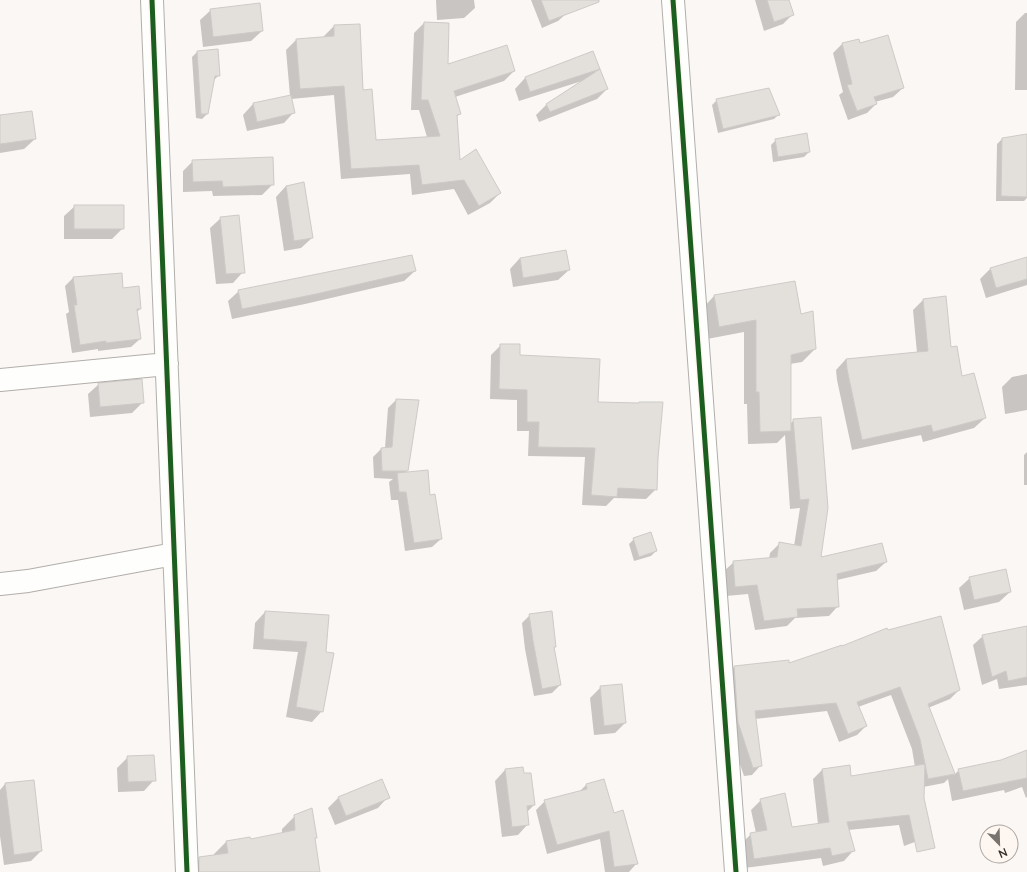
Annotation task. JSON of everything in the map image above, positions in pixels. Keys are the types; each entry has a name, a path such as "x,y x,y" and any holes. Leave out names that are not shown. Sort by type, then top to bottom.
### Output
{"street":[{"path":"152,0 187,872"},
{"path":"673,0 736,872"},
{"path":"0,380 167,364"},
{"path":"0,584 28,581 174,554"}],"building":[{"path":"541,0 599,0 599,2 549,21"},
{"path":"767,0 789,0 794,15 774,22"},
{"path":"260,3 263,31 213,37 210,9"},
{"path":"424,22 449,23 448,64 507,45 515,71 454,91 461,114 457,115 460,160 476,149 501,193 479,206 464,180 422,185 419,165 351,169 344,86 300,89 296,39 334,36 334,25 360,24 363,90 372,89 376,140 440,136 428,100 421,100"},
{"path":"888,35 904,88 874,97 877,104 857,111 847,85 852,84 842,43 859,39 860,43"},
{"path":"218,49 220,76 215,76 208,114 201,114 197,51"},
{"path":"593,51 600,69 530,92 525,77"},
{"path":"600,69 608,89 550,112 546,104"},
{"path":"769,88 780,115 723,129 716,99"},
{"path":"291,95 295,113 257,122 253,103"},
{"path":"32,111 36,139 0,144 0,115"},
{"path":"807,133 810,152 778,157 775,139"},
{"path":"1027,134 1027,197 1001,196 1002,138"},
{"path":"273,157 274,185 223,187 222,181 193,182 192,160"},
{"path":"304,182 313,238 294,241 286,186"},
{"path":"74,205 124,205 124,229 74,229"},
{"path":"239,215 245,273 226,274 220,217"},
{"path":"566,250 570,270 523,278 520,258"},
{"path":"412,255 416,271 242,309 238,290"},
{"path":"1027,257 1027,279 996,288 990,268"},
{"path":"122,273 123,288 139,286 141,309 137,309 141,339 106,343 106,341 80,345 74,305 77,305 73,277"},
{"path":"795,281 801,314 813,311 816,349 791,355 791,431 760,432 759,392 756,392 756,320 719,327 714,295"},
{"path":"946,296 951,347 957,346 962,376 974,373 986,418 933,432 931,425 862,440 846,359 928,351 923,299"},
{"path":"500,344 520,344 520,355 600,359 598,402 663,402 657,490 618,488 617,497 591,495 595,448 538,447 539,422 527,422 527,390 499,389"},
{"path":"142,379 144,403 100,407 98,383"},
{"path":"396,399 419,400 408,471 382,471 381,448 392,447"},
{"path":"821,417 828,508 821,557 882,543 887,562 837,574 839,607 797,609 798,617 764,621 757,585 735,587 733,561 777,557 779,542 801,546 809,499 800,500 793,419"},
{"path":"428,470 430,495 435,494 442,539 414,543 406,492 399,492 397,473"},
{"path":"651,532 657,551 639,557 633,538"},
{"path":"1006,569 1011,592 974,600 969,577"},
{"path":"265,611 329,615 326,652 334,653 323,712 296,707 307,642 263,639"},
{"path":"552,611 556,647 554,647 561,685 542,689 529,614"},
{"path":"941,616 960,690 928,704 955,774 928,779 920,739 900,687 857,702 867,726 848,734 836,703 755,711 762,766 753,768 738,722 734,666 789,660 789,663 842,646 887,628 888,630"},
{"path":"1027,626 1027,677 1008,681 1006,671 992,677 982,635"},
{"path":"622,684 626,723 604,726 600,686"},
{"path":"1027,750 1027,778 963,791 958,769 1001,760"},
{"path":"154,755 156,781 128,782 127,756"},
{"path":"925,764 924,798 935,848 917,852 909,815 847,822 855,851 832,856 830,848 754,859 750,833 767,830 760,799 785,793 792,827 829,822 822,769 850,765 851,776"},
{"path":"523,767 524,773 531,773 535,805 527,806 529,825 512,827 505,769"},
{"path":"382,779 390,798 346,816 338,797"},
{"path":"604,779 614,813 623,810 638,864 614,867 609,831 557,845 544,800 587,789 586,784"},
{"path":"34,780 42,851 14,855 5,783"},
{"path":"312,808 317,838 315,838 320,872 199,872 199,857 228,853 226,841 250,837 251,839 295,830 294,815"}],"cycle path":[{"path":"152,0 187,872"},
{"path":"673,0 736,872"}]}
